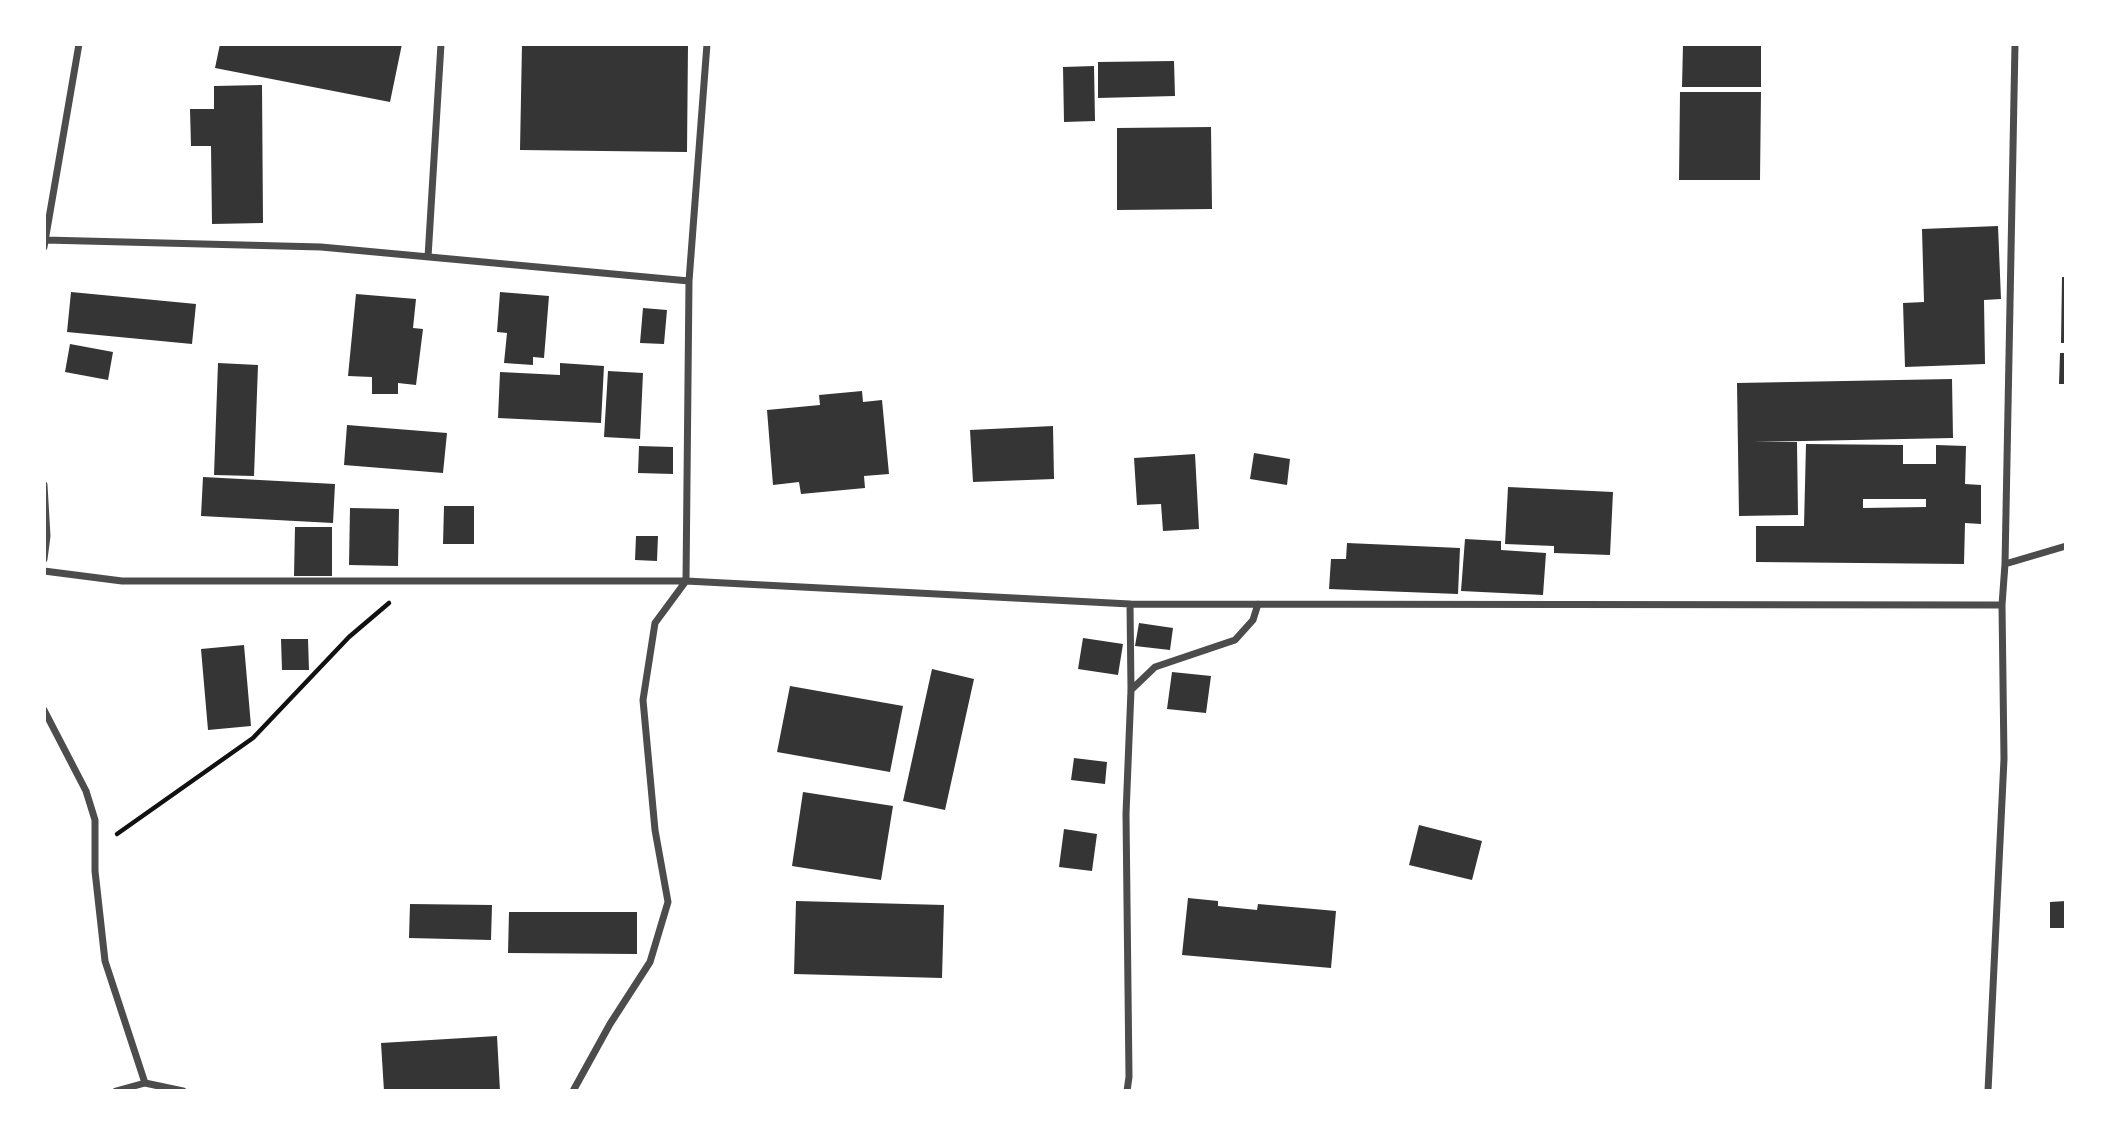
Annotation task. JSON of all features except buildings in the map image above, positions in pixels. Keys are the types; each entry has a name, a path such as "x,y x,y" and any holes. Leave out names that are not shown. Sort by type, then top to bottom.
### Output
{"street":[{"path":"79,44 44,244 321,247 689,281"},
{"path":"428,257 441,44"},
{"path":"573,1091 610,1024 650,962 668,902 655,830 643,699 655,622 686,581 689,281 707,44"},
{"path":"1988,1091 2004,759 2002,605 2015,44"},
{"path":"44,485 47,536 44,559"},
{"path":"2005,564 2066,546"},
{"path":"44,571 122,581 686,581 1130,604 2002,605"},
{"path":"1127,1091 1126,814 1131,690 1130,604"},
{"path":"1131,690 1155,667 1235,640 1253,620 1258,604"},
{"path":"44,710 86,791 95,820 95,871 105,961 145,1083"},
{"path":"116,1091 145,1083 183,1091"}],"path":[{"path":"95,849 253,738 349,636 414,582"}]}
